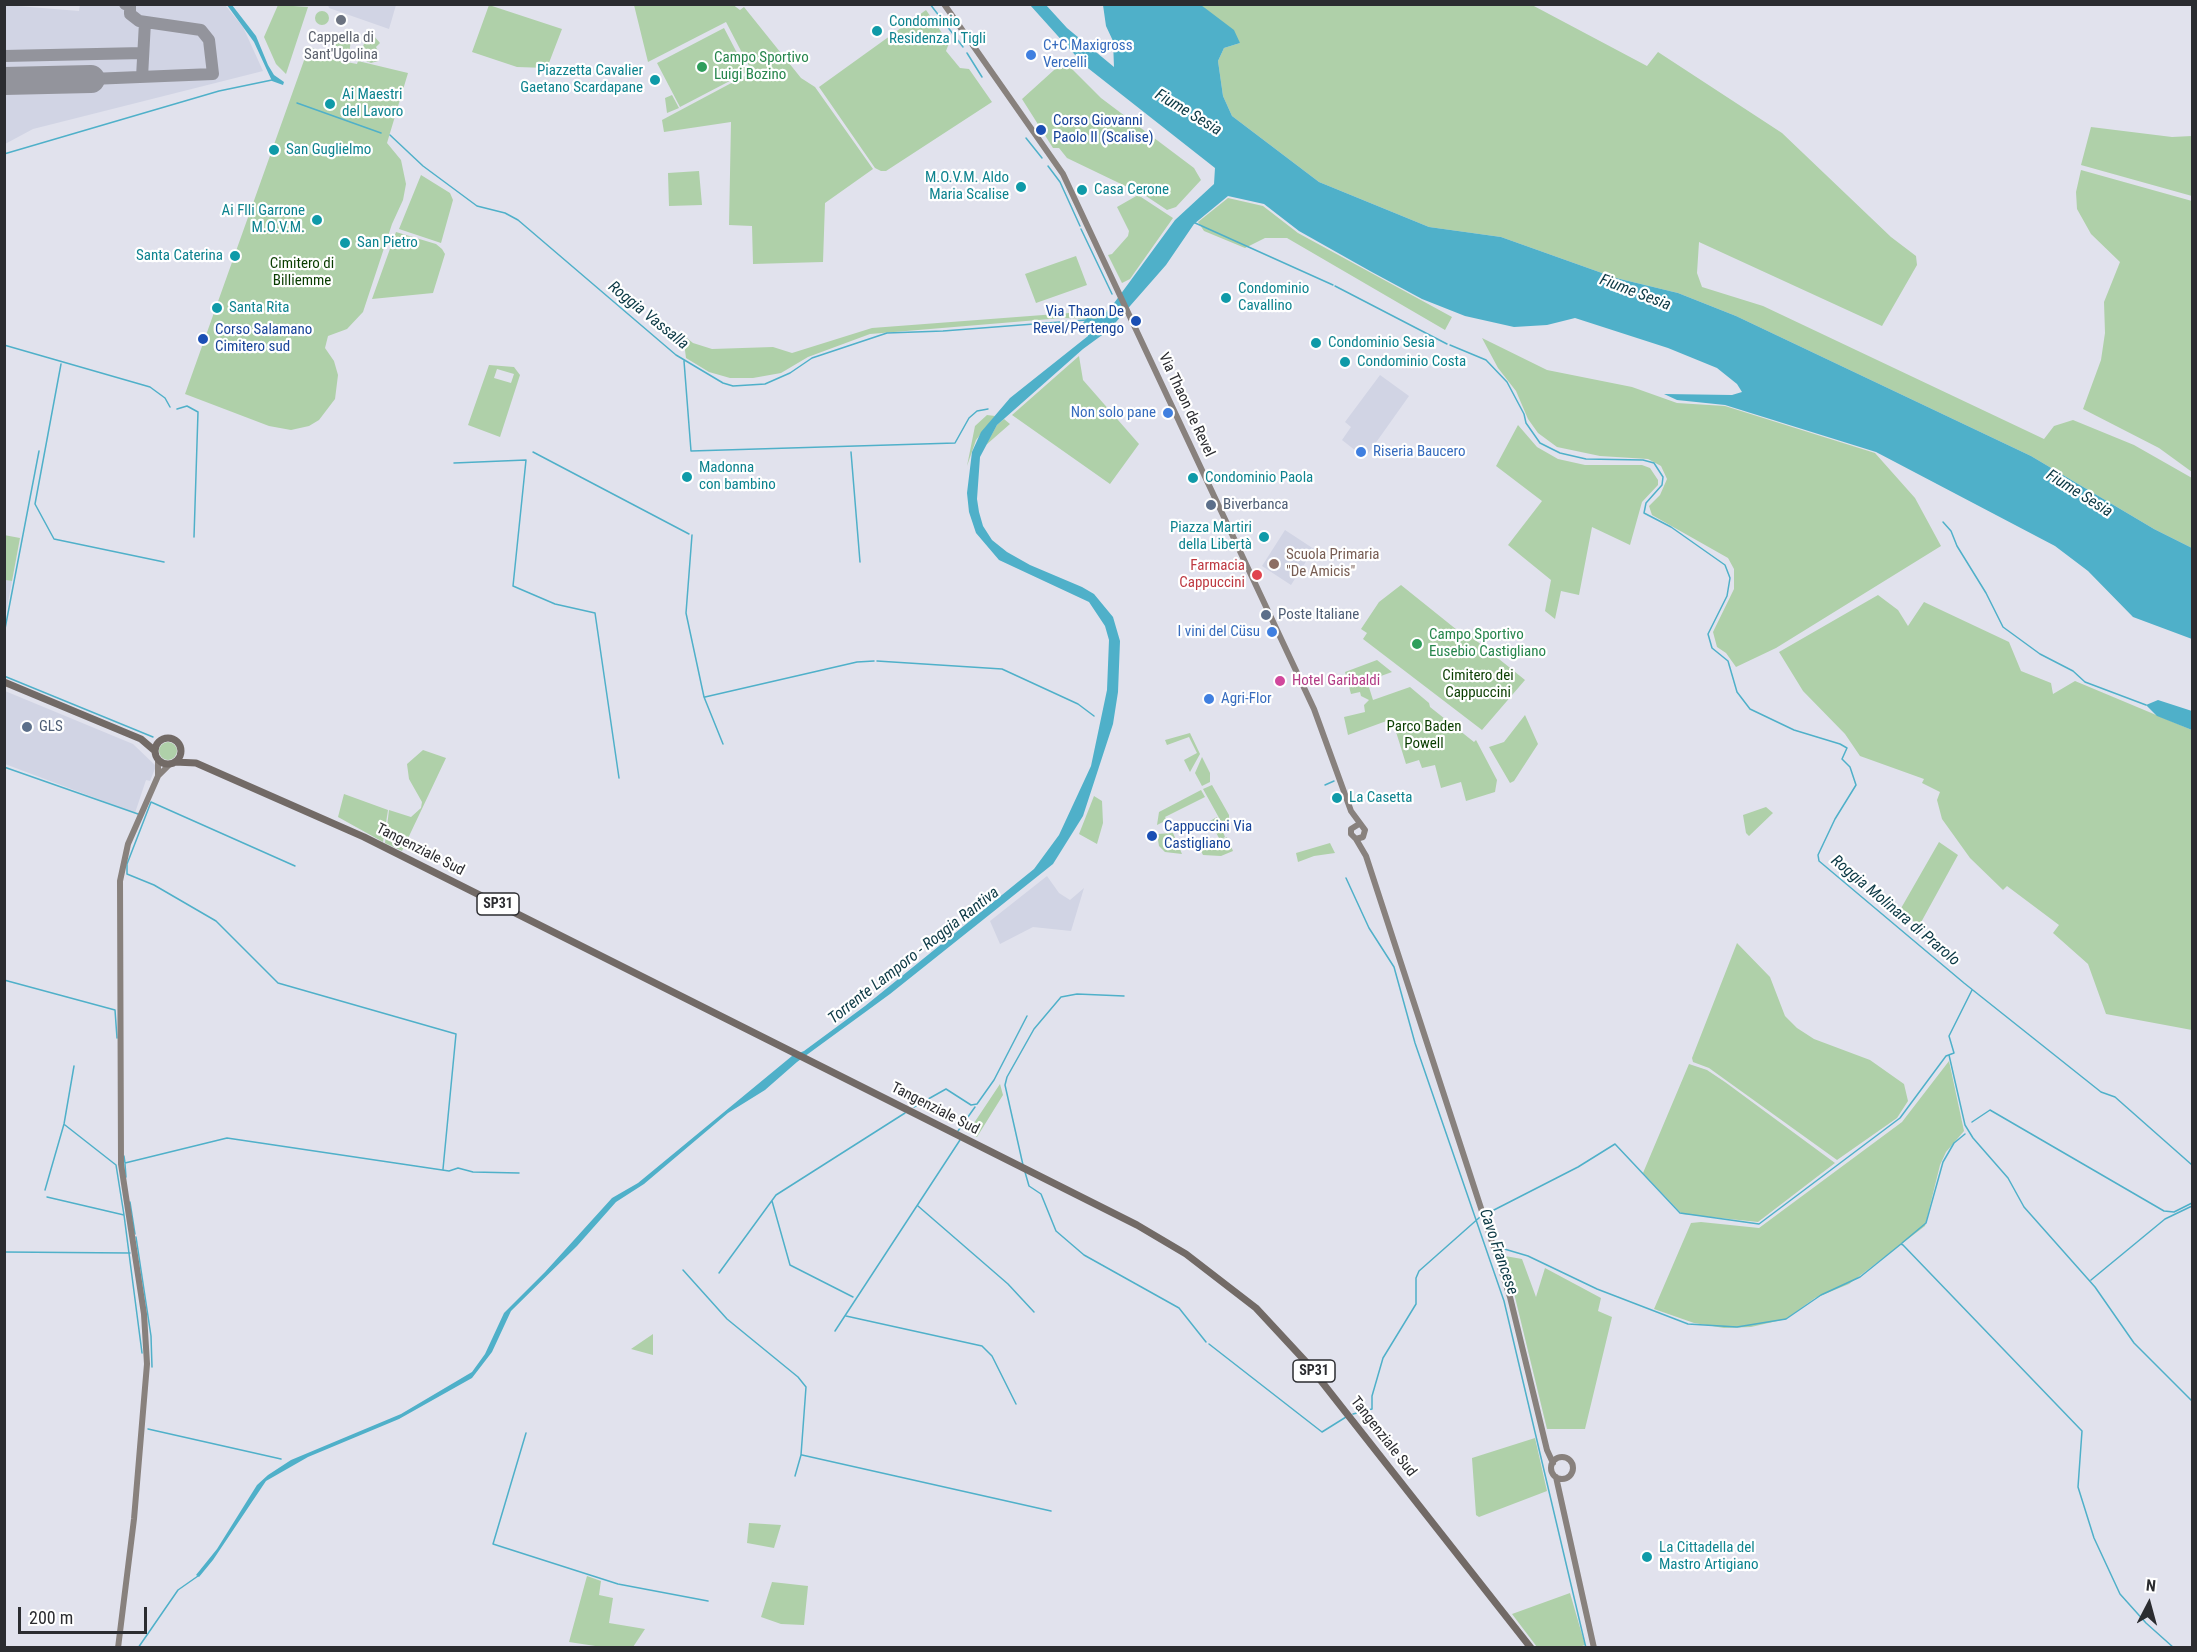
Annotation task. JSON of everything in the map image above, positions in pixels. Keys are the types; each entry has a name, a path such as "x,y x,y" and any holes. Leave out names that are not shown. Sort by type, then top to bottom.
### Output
{"main road":[{"name":"Via Thaon de Revel","path":"944,4 1059,166 1314,709 1351,811 1359,824"},
{"name":"SP31","path":"4,682 141,739 173,738 178,742 181,752"},
{"name":"SP31","path":"141,739 156,755 173,763"},
{"path":"158,776 156,755 160,740"},
{"path":"118,1647 134,1519 147,1364 144,1314 121,1164 120,881 128,844 158,776 173,763 181,752"},
{"name":"Tangenziale Sud","path":"181,752 196,763 364,837 1137,1225 1186,1254 1256,1308 1307,1363 1531,1647"},
{"name":"Tangenziale Sud","path":"173,763 196,763"},
{"name":"Via Thaon de Revel","path":"1351,811 1352,827"},
{"path":"1365,854 1364,828 1359,824 1352,827 1351,834 1356,838 1365,854 1510,1297 1552,1462 1552,1472 1556,1478 1558,1497 1594,1647"},
{"path":"1356,838 1364,835"},
{"path":"1546,1445 1561,1457 1569,1459 1574,1467 1558,1497"},
{"path":"1552,1462 1561,1457"},
{"path":"1556,1478 1566,1479"}],"shaded area":[{"path":"80,4 225,5 243,27 263,71 33,129 5,144 5,5 79,11"},
{"path":"396,4 389,29 329,8 328,5"},
{"name":"Riseria Baucero","path":"1380,375 1409,396 1365,458 1342,440 1351,427 1345,422"},
{"path":"1285,530 1314,549 1291,585 1262,566"},
{"path":"5,580 12,581 5,618"},
{"path":"5,691 133,744 156,766 150,781 146,780 135,813 5,764"},
{"path":"1047,876 1059,893 1070,900 1084,888 1071,931 1033,927 1000,944 990,921"}],"green space":[{"path":"732,4 740,10 744,7 801,78 815,87 873,169 825,203 823,262 753,264 752,226 729,225 731,122 664,132 662,120 752,72 726,22 648,62 634,5"},
{"path":"278,5 308,7 286,74 276,64 264,37"},
{"path":"489,5 562,29 547,68 517,67 472,52"},
{"path":"1201,5 1532,5 1647,66 1658,52 1782,133 1891,237 1916,256 1917,265 1882,326 1699,242 1697,273 1702,287 1763,306 2044,439 2054,426 2073,420 2134,445 2192,478 2192,548 2154,529 2031,456 1736,316 1678,293 1616,278 1501,237 1429,227 1319,182 1232,116 1223,96 1218,61 1224,48 1240,43"},
{"path":"926,10 949,43 946,51 960,68 969,69 992,102 886,171 881,171 875,168 819,87"},
{"path":"322,11 327,13 329,18 327,23 322,25 317,23 315,18 317,13"},
{"name":"Campo Sportivo Luigi Bozino","path":"724,28 747,72 680,107 657,63"},
{"path":"374,36 380,43 376,47 379,53 378,61 371,63 364,60 361,54 365,40 370,41"},
{"path":"336,37 351,40 349,54 333,51"},
{"name":"Cimitero di Billiemme","path":"310,48 325,51 325,58 357,64 358,61 408,73 387,143 401,160 406,184 403,200 392,224 363,312 347,329 328,336 325,348 334,361 338,375 335,399 319,420 309,426 291,430 269,426 185,394"},
{"path":"1064,61 1101,98 1194,168 1201,180 1176,207 1167,210 1146,196 1067,158 1059,148 1053,148 1022,99"},
{"path":"672,95 679,108 667,113 665,98"},
{"path":"2091,127 2172,137 2192,136 2192,196 2081,165"},
{"path":"2081,170 2192,201 2192,472 2159,448 2083,409 2101,360 2105,333 2104,302 2120,262 2091,234 2077,209 2076,192"},
{"path":"699,171 702,205 669,206 668,173"},
{"path":"421,175 450,193 453,200 441,243 399,229"},
{"path":"1138,195 1173,218 1130,279 1122,283 1108,255 1112,254 1128,236 1129,231 1117,207"},
{"path":"1228,198 1263,206 1298,233 1452,317 1445,330 1287,238 1265,238 1245,248 1204,231 1198,222"},
{"path":"396,232 436,244 442,249 445,254 433,293 372,299"},
{"path":"1076,256 1087,285 1036,303 1025,274"},
{"path":"1109,310 1096,319 1062,318 870,334 808,357 781,373 753,378 730,378 709,372 686,358 683,335 693,343 712,349 773,347 792,353 872,328"},
{"path":"1482,338 1547,370 1632,387 1677,403 1725,406 1875,453 1915,498 1941,546 1776,648 1736,667 1726,653 1717,647 1713,632 1734,589 1734,569 1728,558 1652,515 1649,506 1660,495 1667,479 1661,466 1648,459 1600,456 1557,447 1538,433 1528,419 1516,391 1498,368"},
{"path":"1079,356 1083,380 1139,444 1110,484 1012,415"},
{"path":"489,365 514,367 520,375 500,437 468,425","holes":["497,369 514,374 511,383 494,378"]},
{"path":"987,415 995,416 976,440 967,466 975,426"},
{"path":"1004,419 1010,424 986,445 997,425"},
{"path":"1518,425 1537,447 1558,459 1585,465 1642,465 1650,468 1658,480 1658,485 1642,502 1630,545 1592,527 1579,595 1561,591 1555,619 1545,611 1551,580 1508,545 1542,501 1496,466"},
{"path":"4,535 20,538 12,581 5,580"},
{"name":"Cimitero dei Cappuccini","path":"1401,585 1467,638 1471,632 1475,635 1473,638 1525,680 1482,730 1363,639 1367,633 1361,629 1379,602"},
{"path":"1878,595 1898,610 1908,626 1924,602 2009,642 2021,671 2051,683 2053,694 2075,681 2192,730 2192,1030 2106,1014 2088,964 2053,933 2059,925 2007,886 2003,890 1970,858 1942,819 1937,800 1940,792 1922,783 1924,779 1860,756 1845,734 1803,691 1779,652"},
{"name":"Parco Baden Powell","path":"1377,660 1392,672 1367,681 1373,700 1410,687 1429,703 1430,707 1474,742 1476,740 1497,780 1495,792 1466,801 1461,782 1441,788 1435,765 1422,768 1419,760 1406,764 1392,719 1348,735 1344,717 1365,712 1364,705 1369,700 1361,696 1360,692 1351,694 1345,672"},
{"path":"1525,715 1538,744 1514,781 1510,783 1489,747 1504,742"},
{"path":"1190,733 1200,754 1190,772 1184,760 1197,753 1189,737 1167,745 1165,740"},
{"path":"168,742 174,745 177,751 174,757 168,760 162,757 159,751 162,745"},
{"path":"423,750 446,758 402,851 385,843 389,810 411,817 421,808 422,802 409,779 407,764"},
{"path":"1202,757 1210,773 1210,782 1202,786 1195,773"},
{"path":"1212,785 1229,815 1229,822 1223,825 1203,789"},
{"path":"1201,790 1205,797 1165,817 1167,820 1157,825 1159,812"},
{"path":"344,794 388,810 383,842 338,817"},
{"path":"1094,796 1102,801 1103,823 1097,844 1079,834"},
{"path":"1766,807 1773,813 1749,836 1746,833 1743,815"},
{"path":"1217,817 1225,837 1220,840 1210,821"},
{"path":"1173,833 1182,854 1165,852 1159,846 1157,834"},
{"path":"1227,837 1233,851 1221,856 1203,855 1201,851"},
{"path":"1939,842 1958,855 1919,926 1900,910"},
{"path":"1330,843 1335,853 1314,856 1298,862 1296,853"},
{"path":"1737,943 1770,977 1785,1016 1797,1028 1814,1039 1870,1060 1904,1084 1908,1101 1897,1118 1837,1160 1709,1068 1693,1062 1692,1058"},
{"path":"1949,1061 1964,1131 1946,1152 1940,1165 1925,1226 1849,1284 1815,1298 1786,1319 1751,1327 1724,1328 1694,1323 1654,1309 1691,1223 1759,1228 1902,1122"},
{"path":"1689,1064 1707,1070 1725,1082 1835,1163 1758,1222 1682,1214 1643,1173"},
{"path":"1000,1084 1003,1095 977,1137 968,1132"},
{"path":"1505,1256 1522,1259 1536,1297 1545,1268 1601,1298 1598,1311 1612,1317 1585,1429 1547,1429"},
{"path":"653,1334 653,1355 631,1349"},
{"path":"1535,1438 1547,1491 1479,1517 1476,1515 1472,1458"},
{"path":"749,1523 781,1525 774,1548 747,1543"},
{"path":"587,1576 601,1581 599,1595 613,1598 609,1623 645,1629 633,1647 602,1647 569,1642"},
{"path":"772,1582 808,1586 804,1625 781,1624 761,1617"},
{"path":"1570,1593 1585,1645 1537,1647 1512,1614"}],"water":[{"path":"227,5 232,5 256,36 268,65 274,75 284,82 283,85 272,81 254,42"},
{"name":"Fiume Sesia","path":"1030,5 1046,5 1067,28 1114,67 1113,41 1106,26 1103,5 1201,5 1234,30 1240,43 1224,48 1218,61 1223,96 1232,116 1319,182 1429,227 1501,237 1616,278 1678,293 1736,316 2031,456 2154,529 2192,548 2192,639 2133,617 2088,571 2055,546 1876,452 1725,405 1677,400 1664,394 1732,395 1742,392 1737,384 1717,368 1668,348 1575,318 1547,325 1514,327 1465,316 1422,299 1370,271 1299,231 1264,204 1228,196 1194,224 1166,265 1109,330 1083,349 997,425 980,457 977,499 983,526 992,540 1030,565 1094,594 1113,617 1120,641 1118,692 1113,724 1083,816 1053,864 890,994 797,1062 765,1090 728,1113 644,1184 616,1202 577,1246 511,1311 492,1352 472,1378 399,1419 308,1457 266,1481 199,1577 196,1575 217,1549 257,1485 268,1475 291,1460 401,1414 472,1372 485,1354 504,1313 545,1272 612,1198 638,1183 792,1056 804,1051 865,1006 1034,869 1059,835 1091,766 1107,690 1109,640 1105,626 1089,602 999,560 976,533 969,512 967,493 972,452 981,432 1010,398 1088,336 1088,328 1083,323 1087,318 1096,319 1109,310 1175,220 1214,184 1215,168 1084,65"},
{"path":"2158,700 2192,711 2192,730 2157,716 2146,705"}],"waterway":[{"path":"930,4 963,47"},
{"path":"967,53 982,77"},
{"path":"4,154 219,91 272,80"},
{"name":"Roggia Vassalla","path":"297,103 381,133"},
{"name":"Roggia Vassalla","path":"390,135 423,166 477,206 505,213 518,220 676,355 723,383 733,386 765,384 790,373 812,358 887,333 1086,320"},
{"path":"1026,138 1042,158"},
{"path":"1048,166 1060,182 1080,226"},
{"name":"Roggia Molinara di Prarolo","path":"1193,222 1333,285"},
{"path":"1081,229 1112,294"},
{"name":"Roggia Molinara di Prarolo","path":"1335,286 1447,344"},
{"path":"4,345 150,387 165,398 170,407"},
{"name":"Roggia Molinara di Prarolo","path":"1450,345 1486,360 1507,382 1524,414 1526,423 1540,443 1560,453 1586,459 1643,460 1654,463 1663,477 1662,485 1646,503 1644,513 1671,527 1725,565 1730,578 1727,596 1708,634 1712,648 1728,661 1737,692 1750,709 1794,730 1847,748 1842,759 1850,767 1856,785 1835,819 1818,855 1819,861 1964,983 2101,1092 2115,1097 2192,1165"},
{"path":"684,361 691,451 955,443 969,418 977,411 988,409"},
{"path":"61,364 35,504 54,539 164,562"},
{"path":"177,409 187,406 198,412 194,537"},
{"path":"4,634 39,451"},
{"path":"533,452 689,534"},
{"path":"851,452 860,562"},
{"path":"454,463 526,460 513,586 555,604 595,613 619,778"},
{"path":"1943,522 1951,531 1957,546 1986,593 2003,627 2040,654 2073,671 2085,682 2146,705"},
{"path":"692,535 686,613 704,697 723,744"},
{"path":"705,697 857,662 874,661"},
{"path":"877,661 1002,669 1078,704 1094,716"},
{"path":"4,676 153,737"},
{"path":"4,767 138,814"},
{"path":"1325,785 1334,781"},
{"path":"151,802 127,864 127,874 154,885 216,921 278,983 456,1034 443,1169"},
{"path":"151,802 295,866"},
{"name":"Cavo Francese","path":"1346,878 1369,928 1394,967 1415,1043 1504,1301 1586,1648"},
{"path":"4,980 115,1010 117,1038"},
{"path":"1490,1212 1578,1167 1615,1144 1680,1213 1759,1224 1900,1118 1946,1056 1954,1053 1949,1036 1972,990"},
{"path":"1023,1165 1005,1085 1007,1077 1034,1029 1061,997 1077,994 1124,996"},
{"path":"914,1107 946,1089 971,1105 977,1104 994,1080 1027,1016"},
{"path":"1949,1055 1965,1125 1973,1138 2008,1178 2024,1207 2095,1287 2134,1343 2192,1401"},
{"path":"45,1190 64,1124 74,1066"},
{"path":"958,1131 975,1107"},
{"path":"1972,1122 1990,1110 2164,1211 2174,1212 2192,1203"},
{"path":"719,1273 776,1195 905,1113"},
{"path":"65,1125 116,1165 124,1215"},
{"path":"1902,1243 1926,1223 1943,1162 1954,1143 1965,1134"},
{"path":"124,1156 125,1163 227,1138 449,1171 458,1168 473,1172 519,1173"},
{"path":"835,1331 960,1140"},
{"path":"125,1164 126,1177"},
{"path":"1025,1172 1029,1186 1041,1194 1056,1231 1084,1255 1179,1308 1206,1342"},
{"path":"47,1197 124,1215 142,1353"},
{"path":"772,1201 790,1265 853,1297"},
{"path":"130,1202 135,1234"},
{"path":"918,1206 1008,1284 1034,1312"},
{"path":"2091,1280 2165,1219 2192,1206"},
{"path":"1353,1414 1372,1409 1372,1396 1383,1358 1416,1304 1416,1278 1419,1271 1480,1217"},
{"path":"136,1237 151,1336 152,1367"},
{"path":"1501,1248 1528,1256 1597,1289 1688,1324 1737,1327 1786,1319 1821,1295 1860,1277 1901,1244 1903,1245 2082,1431 2078,1487 2094,1538 2120,1594 2146,1623 2174,1648"},
{"path":"4,1252 130,1253"},
{"path":"683,1270 727,1319 798,1377 806,1387 801,1455 795,1476"},
{"path":"846,1316 982,1346 992,1356 1016,1404"},
{"path":"1209,1344 1322,1432 1346,1417"},
{"path":"148,1429 281,1459"},
{"path":"526,1433 493,1544 618,1584 708,1601"},
{"path":"802,1455 1051,1511"},
{"name":"Torrente Lamporo - Roggia Rantiva","path":"138,1648 178,1590 198,1576"}],"taxiway":[{"path":"91,79 213,74 209,40 201,30 139,21 130,14 130,5 125,4"},
{"path":"142,77 145,22"},
{"path":"4,56 143,53"}],"runway":[{"path":"4,81 91,79"}],"place":[{"name":"Cappella di Sant'Ugolina","path":"341,20"},
{"name":"Condominio Residenza I Tigli","path":"877,31"},
{"name":"C+C Maxigross Vercelli","path":"1031,55"},
{"name":"Campo Sportivo Luigi Bozino","path":"702,67"},
{"name":"Piazzetta Cavalier Gaetano Scardapane","path":"655,80"},
{"name":"Ai Maestri del Lavoro","path":"330,104"},
{"name":"Corso Giovanni Paolo II (Scalise)","path":"1041,130"},
{"name":"San Guglielmo","path":"274,150"},
{"name":"M.O.V.M. Aldo Maria Scalise","path":"1021,187"},
{"name":"Casa Cerone","path":"1082,190"},
{"name":"Ai Flli Garrone M.O.V.M.","path":"317,220"},
{"name":"San Pietro","path":"345,243"},
{"name":"Santa Caterina","path":"235,256"},
{"name":"Condominio Cavallino","path":"1226,298"},
{"name":"Santa Rita","path":"217,308"},
{"name":"Via Thaon De Revel/Pertengo","path":"1136,321"},
{"name":"Corso Salamano Cimitero sud","path":"203,339"},
{"name":"Condominio Sesia","path":"1316,343"},
{"name":"Condominio Costa","path":"1345,362"},
{"name":"Non solo pane","path":"1168,413"},
{"name":"Riseria Baucero","path":"1361,452"},
{"name":"Madonna con bambino","path":"687,477"},
{"name":"Condominio Paola","path":"1193,478"},
{"name":"Biverbanca","path":"1211,505"},
{"name":"Piazza Martiri della Libertà","path":"1264,537"},
{"name":"Scuola Primaria \"De Amicis\"","path":"1274,564"},
{"name":"Farmacia Cappuccini","path":"1257,575"},
{"name":"Poste Italiane","path":"1266,615"},
{"name":"I vini del Cüsu","path":"1272,632"},
{"name":"Campo Sportivo Eusebio Castigliano","path":"1417,644"},
{"name":"Hotel Garibaldi","path":"1280,681"},
{"name":"Agri-Flor","path":"1209,699"},
{"name":"GLS","path":"27,727"},
{"name":"La Casetta","path":"1337,798"},
{"name":"Cappuccini Via Castigliano","path":"1152,836"},
{"name":"La Cittadella del Mastro Artigiano","path":"1647,1557"}]}
